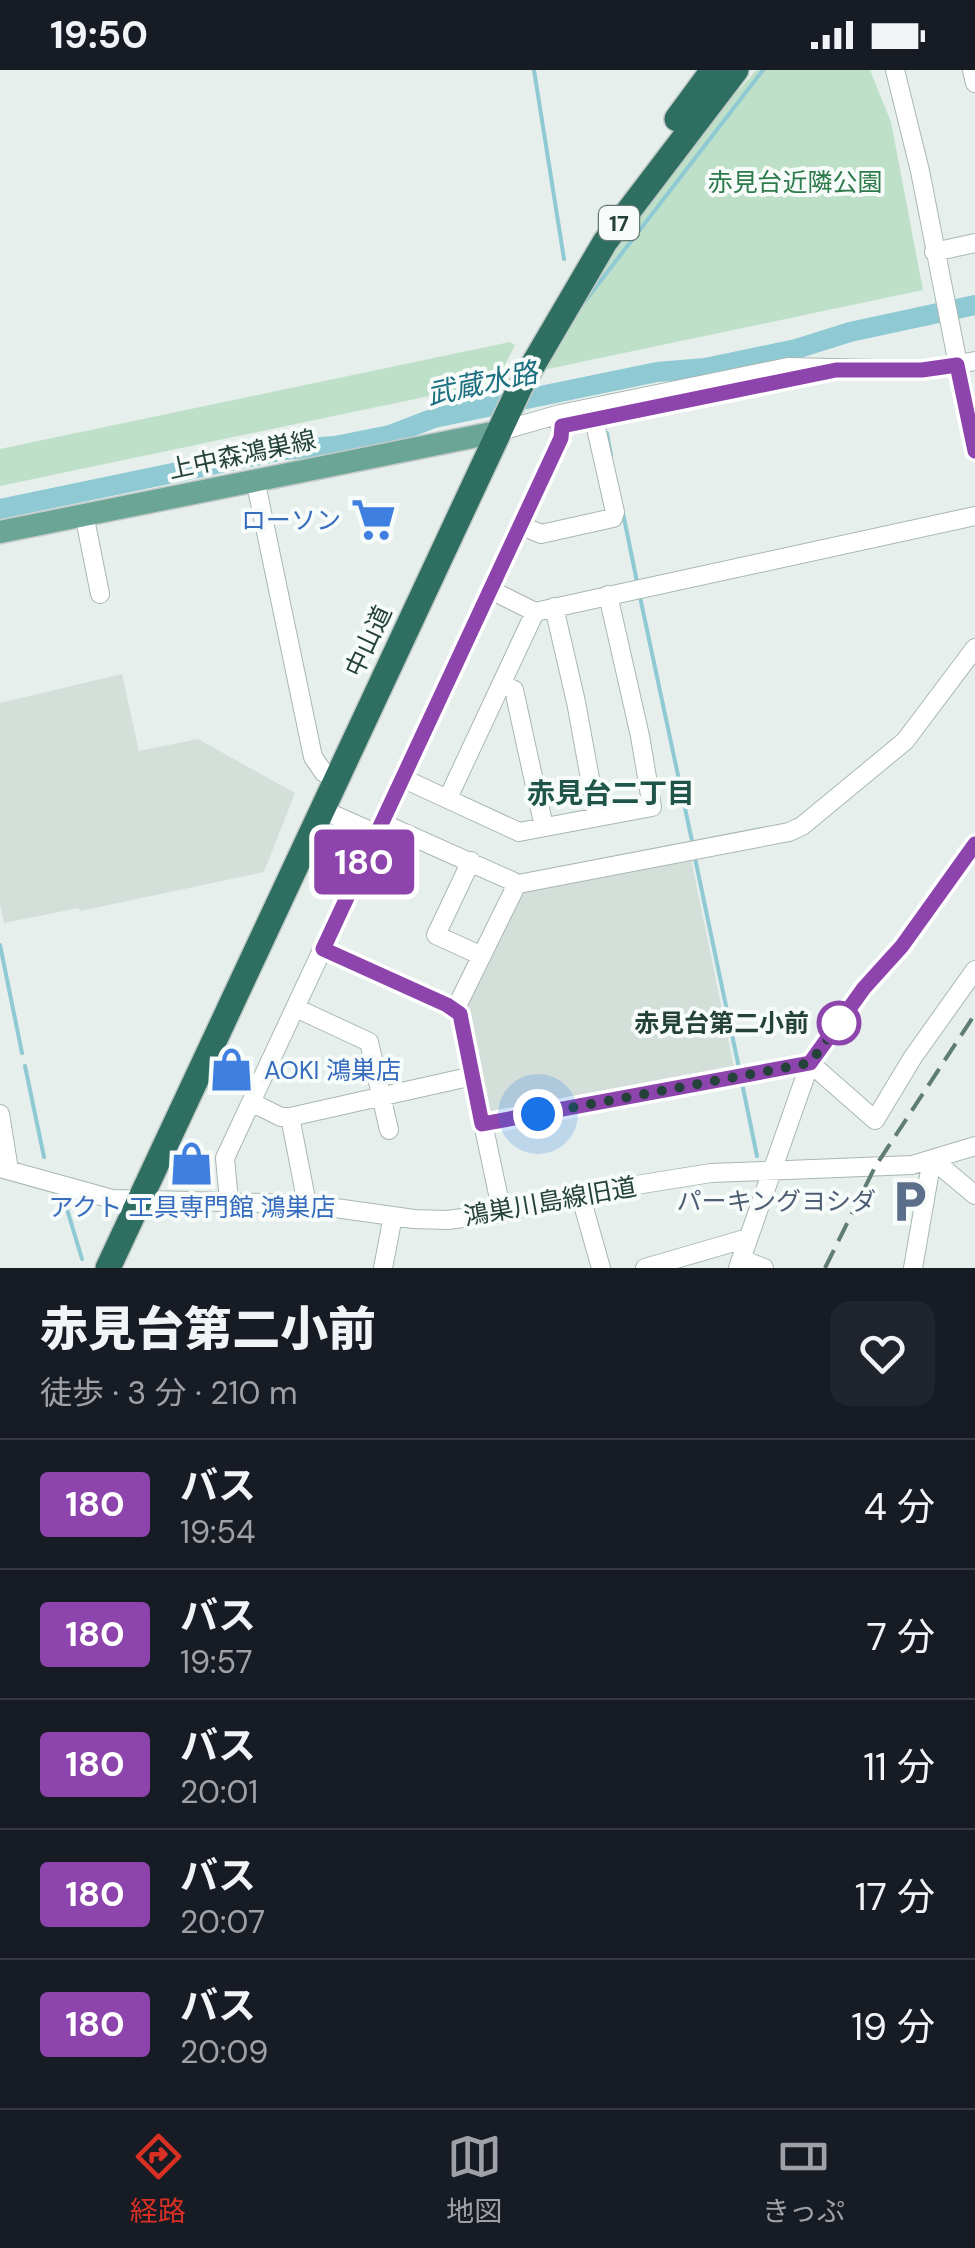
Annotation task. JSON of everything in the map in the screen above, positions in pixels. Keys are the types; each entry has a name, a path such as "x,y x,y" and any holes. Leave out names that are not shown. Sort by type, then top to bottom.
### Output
{"highway":[{"name":"中山道","path":"108,1268 131,1200 324,773 513,388 542,320 594,238 713,70"},
{"name":"中山道","path":"513,388 605,242 736,70"},
{"name":"中山道","path":"94,1268 323,810 493,427"}],"main road":[{"name":"上中森鴻巣線","path":"0,532 493,427"}],"street":[{"path":"895,70 920,171 939,280 962,360 975,451"},
{"path":"972,70 975,83"},
{"path":"934,252 975,243"},
{"path":"561,420 788,367 922,370 962,360"},
{"path":"493,427 594,419 836,370"},
{"path":"520,525 541,534 613,518 615,512 594,419"},
{"path":"229,1201 224,1162 561,438 561,420"},
{"path":"255,479 313,756 324,773"},
{"path":"84,514 100,594"},
{"path":"490,590 545,609 975,516"},
{"path":"402,778 518,832 652,807 608,595"},
{"path":"448,798 502,684 545,609"},
{"path":"545,609 598,817"},
{"path":"513,885 702,850 802,826 905,740 975,648"},
{"path":"502,684 514,690 544,827"},
{"path":"323,810 471,861 512,881 514,890 454,1010"},
{"path":"764,1268 739,1264 810,1063 864,988 902,946 975,844"},
{"path":"471,861 436,935 482,956"},
{"path":"323,949 460,1014 502,1213"},
{"path":"810,1063 874,1120 912,1057 975,970"},
{"path":"296,1008 368,1042 389,1130"},
{"path":"482,1124 810,1063"},
{"path":"251,1102 281,1117 290,1117 473,1076"},
{"path":"0,1114 5,1169"},
{"path":"290,1117 306,1204"},
{"name":"鴻巣川島線旧道","path":"5,1169 131,1200 306,1204 447,1220 711,1173 883,1167 932,1160 975,1146"},
{"path":"913,1268 932,1160 975,1195"},
{"path":"580,1194 601,1268"},
{"path":"383,1268 394,1216"},
{"path":"653,1267 748,1238"}],"shaded area":[{"path":"122,674 139,751 198,739 295,793 264,872 4,923 0,903 0,703"},
{"path":"691,859 735,1073 490,1118 464,1009 518,893"}],"green space":[{"name":"赤見台近隣公園","path":"756,70 870,70 891,122 923,290 543,370 596,278 655,189 698,132"},
{"path":"510,342 515,345 496,382 0,486 0,449"}],"waterway":[{"path":"534,70 564,259"},
{"path":"582,305 763,70"},
{"name":"武蔵水路","path":"0,509 284,450 335,446 390,435 434,418 657,372 705,368 796,349 850,332 975,305"},
{"path":"607,433 611,455"},
{"path":"623,513 637,582"},
{"path":"640,597 692,841"},
{"path":"695,858 739,1068"},
{"path":"0,945 22,1053"},
{"path":"25,1066 44,1157"},
{"path":"742,1083 757,1156"},
{"path":"63,1196 82,1259"}],"railway":[{"path":"825,1268 875,1167 975,1014"}],"bus line":[{"name":"180","path":"975,451 957,365 922,370 836,370 562,426 561,438 323,949 460,1014 482,1124 810,1063 864,988 902,946 975,844"}],"place":[{"name":"ローソン","path":"374,520"},
{"name":"赤見台第二小前","path":"839,1023"},
{"name":"AOKI 鴻巣店","path":"231,1070"},
{"name":"アクト 工具専門館 鴻巣店","path":"192,1163"},
{"name":"パーキングヨシダ","path":"909,1201"}],"district":[{"name":"赤見台二丁目","path":"611,793"}],"route":[{"path":"538,1114 810,1063 846,1014 839,1023"}]}
